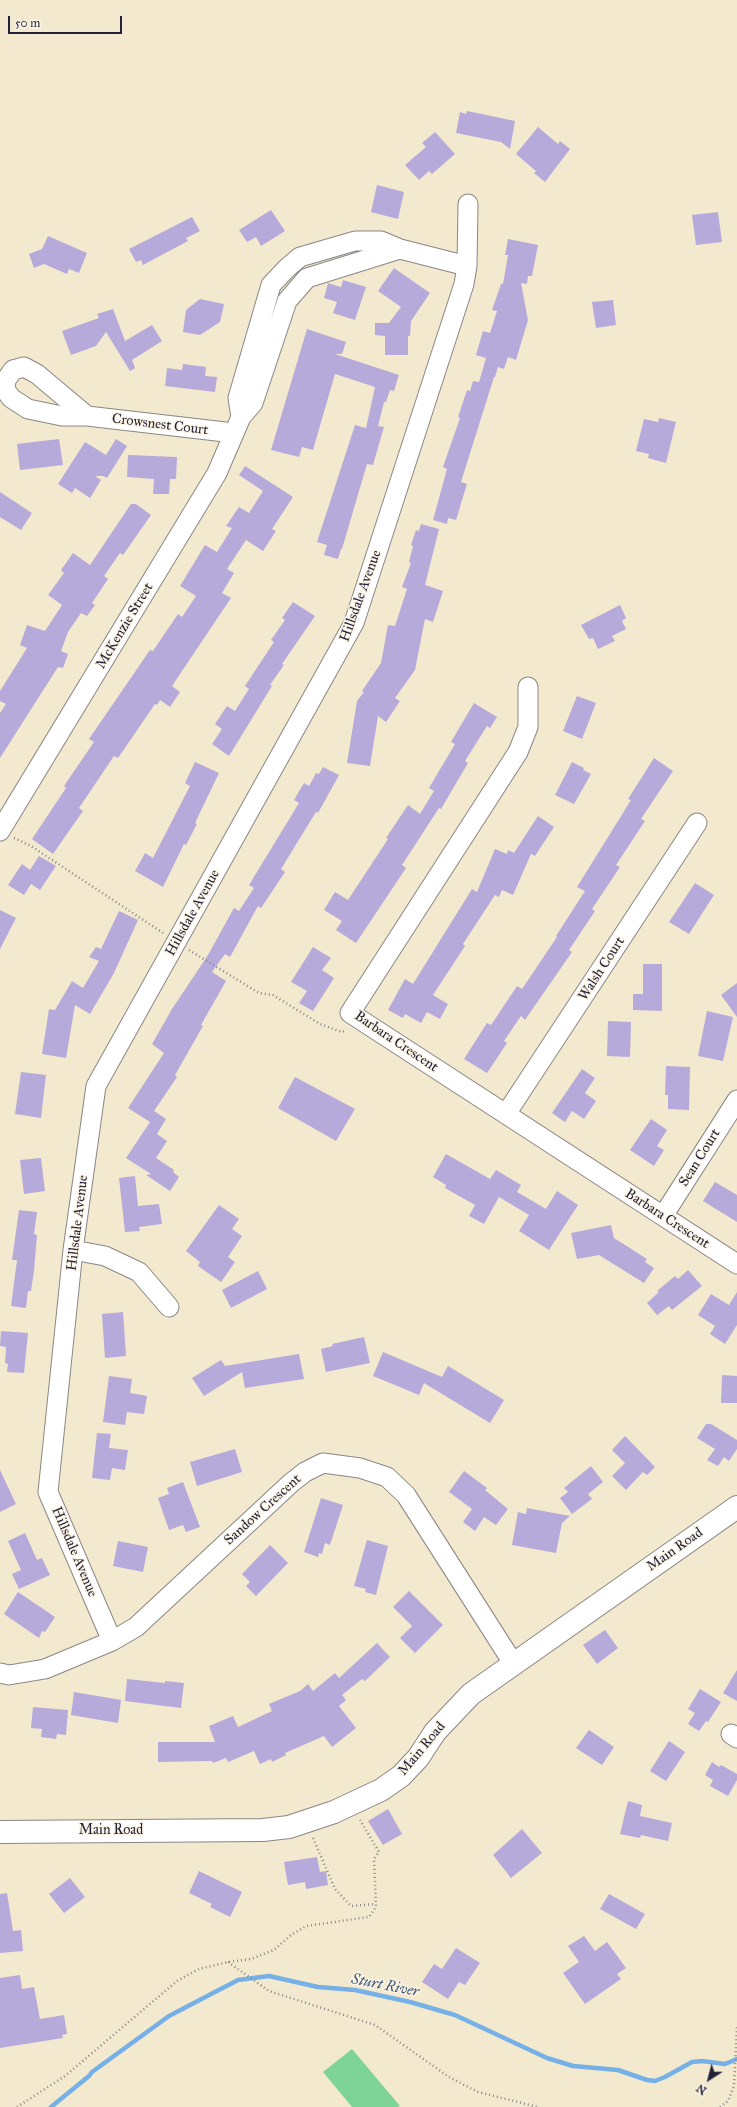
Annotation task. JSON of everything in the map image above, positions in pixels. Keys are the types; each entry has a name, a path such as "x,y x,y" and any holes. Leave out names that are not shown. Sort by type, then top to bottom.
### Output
{"main road":[{"name":"Main Road","path":"0,1832 263,1830 289,1827 334,1812 381,1790 401,1776 418,1758 435,1732 452,1712 471,1694 513,1663 737,1507"}],"street":[{"name":"Hillsdale Avenue","path":"112,1641 48,1492 73,1250 96,1086 354,623 464,284 467,266 468,204"},
{"path":"238,425 238,398 271,285 300,257 355,241 381,241 400,249 467,266"},
{"name":"Crowsnest Court","path":"87,416 238,425"},
{"name":"McKenzie Street","path":"6,834 217,473 238,425"},
{"name":"Barbara Crescent","path":"528,687 528,727 518,752 350,1013 737,1264"},
{"name":"Walsh Court","path":"506,1114 697,823"},
{"name":"Sean Court","path":"663,1216 737,1100"},
{"path":"73,1250 104,1256 139,1272 169,1308"},
{"name":"Sandow Crescent","path":"0,1673 9,1675 45,1669 112,1641 136,1627 290,1483 305,1472 323,1463 360,1468 387,1477 406,1495 513,1663"}],"path":[{"path":"6,834 31,846 177,942 259,993 274,995 320,1024 342,1032 362,1021"},
{"path":"17,2107 65,2076 177,1980 199,1969 228,1962 251,1960 274,1950 291,1934 306,1926 369,1917 375,1904 374,1859 379,1852 360,1820"},
{"path":"306,1822 335,1889 351,1906 375,1904"},
{"path":"228,1962 269,1991 375,2025 448,2077 478,2092 538,2107"},
{"path":"720,2107 728,2101 734,2086 737,2027"}],"green space":[{"path":"352,2049 400,2106 352,2107 323,2072"}],"building":[{"path":"467,111 515,121 510,149 501,142 456,133 460,112 466,114"},
{"path":"538,127 558,144 560,141 570,149 545,182 534,173 536,171 516,154"},
{"path":"435,132 455,154 432,174 429,171 419,180 405,165 426,147 422,143"},
{"path":"377,185 404,192 398,219 371,212"},
{"path":"271,210 285,231 261,246 256,237 247,242 239,230"},
{"path":"718,212 722,242 696,245 692,215"},
{"path":"192,217 200,231 186,238 188,241 143,265 141,260 136,262 129,249"},
{"path":"48,236 87,253 79,273 69,269 67,274 44,264 34,268 29,254 42,249"},
{"path":"508,239 538,245 532,276 528,276 527,284 521,283 528,320 516,360 508,357 504,369 498,367 494,377 461,482 467,484 456,520 448,518 447,524 433,520 447,469 443,467 460,418 458,417 467,390 470,391 473,381 479,382 486,358 476,355 483,331 490,333 497,311 492,310 501,284 503,284 508,255 505,255"},
{"path":"394,268 430,293 411,321 410,336 408,336 408,355 385,355 385,336 375,335 375,323 389,323 401,307 378,291"},
{"path":"343,280 366,287 355,320 333,313 337,302 324,298 328,283 341,287"},
{"path":"200,299 224,304 220,322 200,335 183,332 186,310"},
{"path":"613,300 616,325 596,328 592,302"},
{"path":"113,309 125,341 152,325 162,341 132,360 135,368 130,371 106,332 96,346 71,355 62,331 99,318 97,314"},
{"path":"307,329 346,342 342,354 335,354 399,375 394,391 390,390 386,402 384,402 378,426 384,427 373,465 367,464 338,559 324,555 327,545 317,542 355,425 366,428 375,387 335,374 313,450 302,447 299,457 271,450"},
{"path":"183,364 206,367 205,376 217,377 215,392 165,386 167,368 182,370"},
{"path":"659,418 676,422 666,463 648,458 649,454 636,451 644,419 658,422"},
{"path":"59,439 63,465 20,470 17,444"},
{"path":"116,439 127,446 107,478 103,476 95,476 101,480 90,498 75,488 72,493 58,484 85,442 106,455"},
{"path":"128,455 177,457 176,479 170,479 169,494 153,494 154,479 127,477"},
{"path":"245,466 293,497 272,529 276,531 263,551 246,540 227,569 234,573 222,593 231,598 172,686 180,692 170,707 160,700 157,705 155,704 118,758 114,756 79,808 83,811 53,854 32,839 66,788 64,786 94,742 89,739 150,650 153,651 178,614 182,617 196,596 180,586 205,545 217,552 232,528 226,526 239,507 249,513 263,491 239,475"},
{"path":"0,492 32,513 21,530 0,517"},
{"path":"131,504 136,504 151,515 123,555 120,553 104,576 108,579 92,603 95,605 87,616 81,613 68,632 61,651 68,654 63,668 58,667 0,758 0,713 6,704 0,701 0,691 27,648 20,645 27,625 45,631 62,605 48,595 64,573 61,570 73,553 90,565"},
{"path":"421,524 439,529 425,585 443,591 433,622 425,619 415,670 395,698 400,701 386,722 378,716 370,766 347,763 357,701 381,663 388,625 395,626 407,589 402,587 411,563 409,562 413,546 411,545 416,530 419,531"},
{"path":"293,602 315,616 282,664 284,665 270,685 272,686 229,756 212,744 222,729 215,724 227,706 235,711 249,689 245,686 274,642 271,640 285,620 282,618"},
{"path":"620,605 626,618 622,621 626,629 612,636 615,641 598,649 593,638 589,639 581,625"},
{"path":"577,696 596,703 582,739 563,731"},
{"path":"474,703 497,717 490,728 487,726 465,761 468,763 441,809 439,808 402,865 406,868 356,943 336,930 342,921 324,910 335,892 348,900 388,839 386,838 408,805 420,814 434,791 429,788 455,744 451,742"},
{"path":"654,758 673,771 641,819 645,821 616,865 620,867 592,909 595,911 569,950 572,952 525,1020 521,1016 504,1041 507,1043 487,1073 464,1059 487,1023 491,1025 517,986 522,989 557,937 556,936 585,891 577,887 631,800 628,799"},
{"path":"195,762 219,773 195,823 197,824 186,845 184,844 163,887 135,871 145,853 153,858 190,786 185,783"},
{"path":"572,762 584,768 583,770 591,774 574,804 555,795"},
{"path":"323,767 339,775 318,813 316,812 281,869 285,872 261,908 258,906 230,957 225,954 212,972 226,981 201,1025 203,1026 175,1075 177,1077 154,1111 166,1119 157,1134 167,1141 156,1158 174,1170 173,1172 179,1177 170,1191 146,1175 151,1174 126,1158 150,1122 128,1108 164,1053 152,1044 172,1009 208,955 234,908 239,911 254,888 249,885 299,803 294,800 304,783 309,786 316,773 319,774"},
{"path":"538,816 554,827 535,856 531,854 513,895 502,890 499,897 495,895 463,944 465,946 433,995 448,1004 440,1019 427,1012 421,1023 405,1014 403,1018 388,1010 405,979 413,984 472,889 477,892 495,849 507,854 508,850 514,853"},
{"path":"39,856 56,866 40,890 31,884 24,895 8,885 22,864 30,870"},
{"path":"695,883 714,895 689,934 669,922"},
{"path":"0,910 16,918 0,949"},
{"path":"119,911 138,920 114,973 90,1014 75,1005 66,1058 42,1054 49,1009 55,1010 72,981 83,988 99,961 89,957 96,947 101,949"},
{"path":"313,947 331,958 322,970 334,978 313,1011 299,1003 307,991 291,982"},
{"path":"643,964 662,964 662,1011 633,1010 633,994 643,994"},
{"path":"737,983 737,1017 721,995"},
{"path":"707,1011 733,1017 723,1061 698,1056"},
{"path":"608,1021 631,1022 630,1057 607,1056"},
{"path":"666,1066 690,1067 689,1110 668,1109 668,1095 665,1095"},
{"path":"582,1069 595,1078 585,1093 596,1101 584,1119 572,1111 565,1122 552,1113"},
{"path":"21,1072 46,1075 41,1118 15,1114"},
{"path":"295,1077 355,1109 336,1141 278,1108"},
{"path":"651,1119 667,1130 657,1146 664,1150 654,1166 630,1150"},
{"path":"446,1154 490,1179 496,1170 521,1185 517,1192 546,1209 557,1191 578,1205 549,1250 519,1231 529,1215 499,1197 484,1224 469,1216 475,1205 445,1188 446,1185 433,1177"},
{"path":"41,1158 45,1191 24,1194 20,1160"},
{"path":"135,1176 138,1206 159,1204 162,1224 139,1227 140,1231 125,1232 119,1178"},
{"path":"715,1182 737,1195 737,1222 703,1201"},
{"path":"219,1205 239,1219 232,1229 242,1236 228,1257 235,1262 221,1282 198,1266 200,1262 186,1251"},
{"path":"19,1210 37,1212 34,1234 37,1235 34,1271 31,1291 28,1291 26,1308 11,1306 17,1260 12,1260"},
{"path":"611,1225 614,1238 647,1259 645,1262 654,1268 644,1283 599,1255 577,1259 571,1233"},
{"path":"688,1270 702,1286 672,1310 669,1306 657,1315 647,1303 659,1292 657,1291 675,1276 678,1279"},
{"path":"258,1271 267,1289 231,1308 222,1290"},
{"path":"737,1292 737,1325 725,1344 710,1334 715,1326 698,1315 711,1294 729,1305"},
{"path":"123,1312 126,1356 105,1358 102,1314"},
{"path":"1,1331 28,1333 24,1373 7,1372 8,1364 5,1363 6,1347 0,1346"},
{"path":"364,1337 370,1363 326,1372 321,1349 333,1346 332,1344"},
{"path":"383,1352 442,1377 448,1366 504,1400 490,1423 424,1383 419,1395 373,1376"},
{"path":"299,1354 304,1379 245,1388 242,1372 204,1396 192,1378 221,1360 225,1366"},
{"path":"722,1375 737,1376 737,1403 721,1403"},
{"path":"109,1376 132,1379 130,1393 147,1396 144,1414 127,1412 125,1425 103,1422"},
{"path":"706,1424 711,1424 737,1440 737,1449 729,1461 724,1457 718,1466 707,1460 715,1449 697,1438"},
{"path":"97,1433 111,1434 109,1448 128,1450 125,1470 112,1468 110,1480 92,1478"},
{"path":"625,1436 655,1467 647,1475 643,1472 626,1490 612,1476 625,1463 612,1450"},
{"path":"235,1449 242,1472 197,1486 190,1462"},
{"path":"591,1466 603,1482 588,1494 592,1499 572,1514 560,1498 568,1492 564,1488"},
{"path":"0,1470 16,1504 0,1512"},
{"path":"464,1471 487,1488 485,1490 508,1509 496,1525 484,1517 475,1531 463,1522 472,1509 449,1492"},
{"path":"183,1482 200,1527 186,1532 183,1525 169,1530 158,1498 169,1494 167,1488"},
{"path":"321,1498 343,1505 330,1545 325,1543 322,1554 319,1553 318,1557 304,1552"},
{"path":"527,1508 570,1516 562,1523 556,1553 512,1545 518,1512 526,1514"},
{"path":"25,1533 37,1560 42,1558 50,1575 19,1589 12,1574 21,1570 8,1541"},
{"path":"367,1540 388,1546 376,1595 365,1592 366,1589 354,1586"},
{"path":"118,1541 148,1547 143,1572 113,1566"},
{"path":"270,1545 288,1563 256,1596 246,1586 250,1582 242,1574"},
{"path":"409,1591 443,1625 415,1653 400,1638 412,1626 393,1607"},
{"path":"18,1592 55,1617 45,1632 42,1631 39,1638 4,1614"},
{"path":"605,1630 618,1648 597,1664 583,1645"},
{"path":"377,1643 390,1657 365,1681 362,1679 342,1695 346,1700 339,1706 356,1728 332,1747 324,1736 285,1753 286,1755 272,1762 271,1759 260,1764 254,1751 228,1762 226,1758 213,1763 212,1761 158,1762 158,1742 215,1742 209,1726 233,1716 238,1727 272,1711 269,1704 300,1691 308,1684 313,1691 335,1673 339,1678"},
{"path":"737,1670 737,1701 723,1693"},
{"path":"127,1679 165,1683 165,1681 184,1683 181,1708 125,1701"},
{"path":"700,1689 721,1702 708,1722 706,1721 699,1731 688,1724 695,1713 688,1709"},
{"path":"74,1692 121,1700 118,1723 71,1715"},
{"path":"33,1707 68,1710 66,1735 57,1734 56,1739 41,1737 42,1729 31,1728"},
{"path":"589,1730 614,1747 602,1765 576,1748"},
{"path":"669,1741 685,1752 666,1781 650,1771"},
{"path":"712,1762 719,1767 721,1765 737,1774 737,1780 728,1796 710,1786 713,1780 705,1775"},
{"path":"628,1801 642,1805 640,1816 672,1823 668,1841 641,1835 640,1838 620,1834"},
{"path":"388,1809 402,1834 383,1845 368,1821"},
{"path":"522,1829 542,1853 511,1878 493,1855"},
{"path":"317,1857 320,1872 326,1871 328,1885 306,1889 305,1882 288,1885 284,1862"},
{"path":"199,1871 242,1892 230,1917 210,1907 212,1904 189,1893"},
{"path":"70,1878 85,1897 64,1913 49,1894"},
{"path":"7,1893 13,1931 21,1930 23,1951 0,1953 0,1894"},
{"path":"609,1894 645,1914 636,1929 600,1909"},
{"path":"584,1936 595,1951 607,1942 626,1968 617,1974 621,1979 585,2004 563,1973 579,1962 568,1946"},
{"path":"456,1948 480,1963 465,1985 459,1982 448,1999 422,1982 434,1964 442,1969"},
{"path":"20,1975 22,1989 34,1987 40,2019 64,2015 67,2034 62,2035 63,2038 0,2048 0,1978"}],"waterway":[{"name":"Sturt River","path":"51,2107 92,2072 169,2016 238,1980 269,1976 318,1987 355,1990 410,2002 455,2015 547,2058 573,2066 618,2070 647,2080 655,2081 692,2062 702,2061 725,2064 737,2059"}]}
